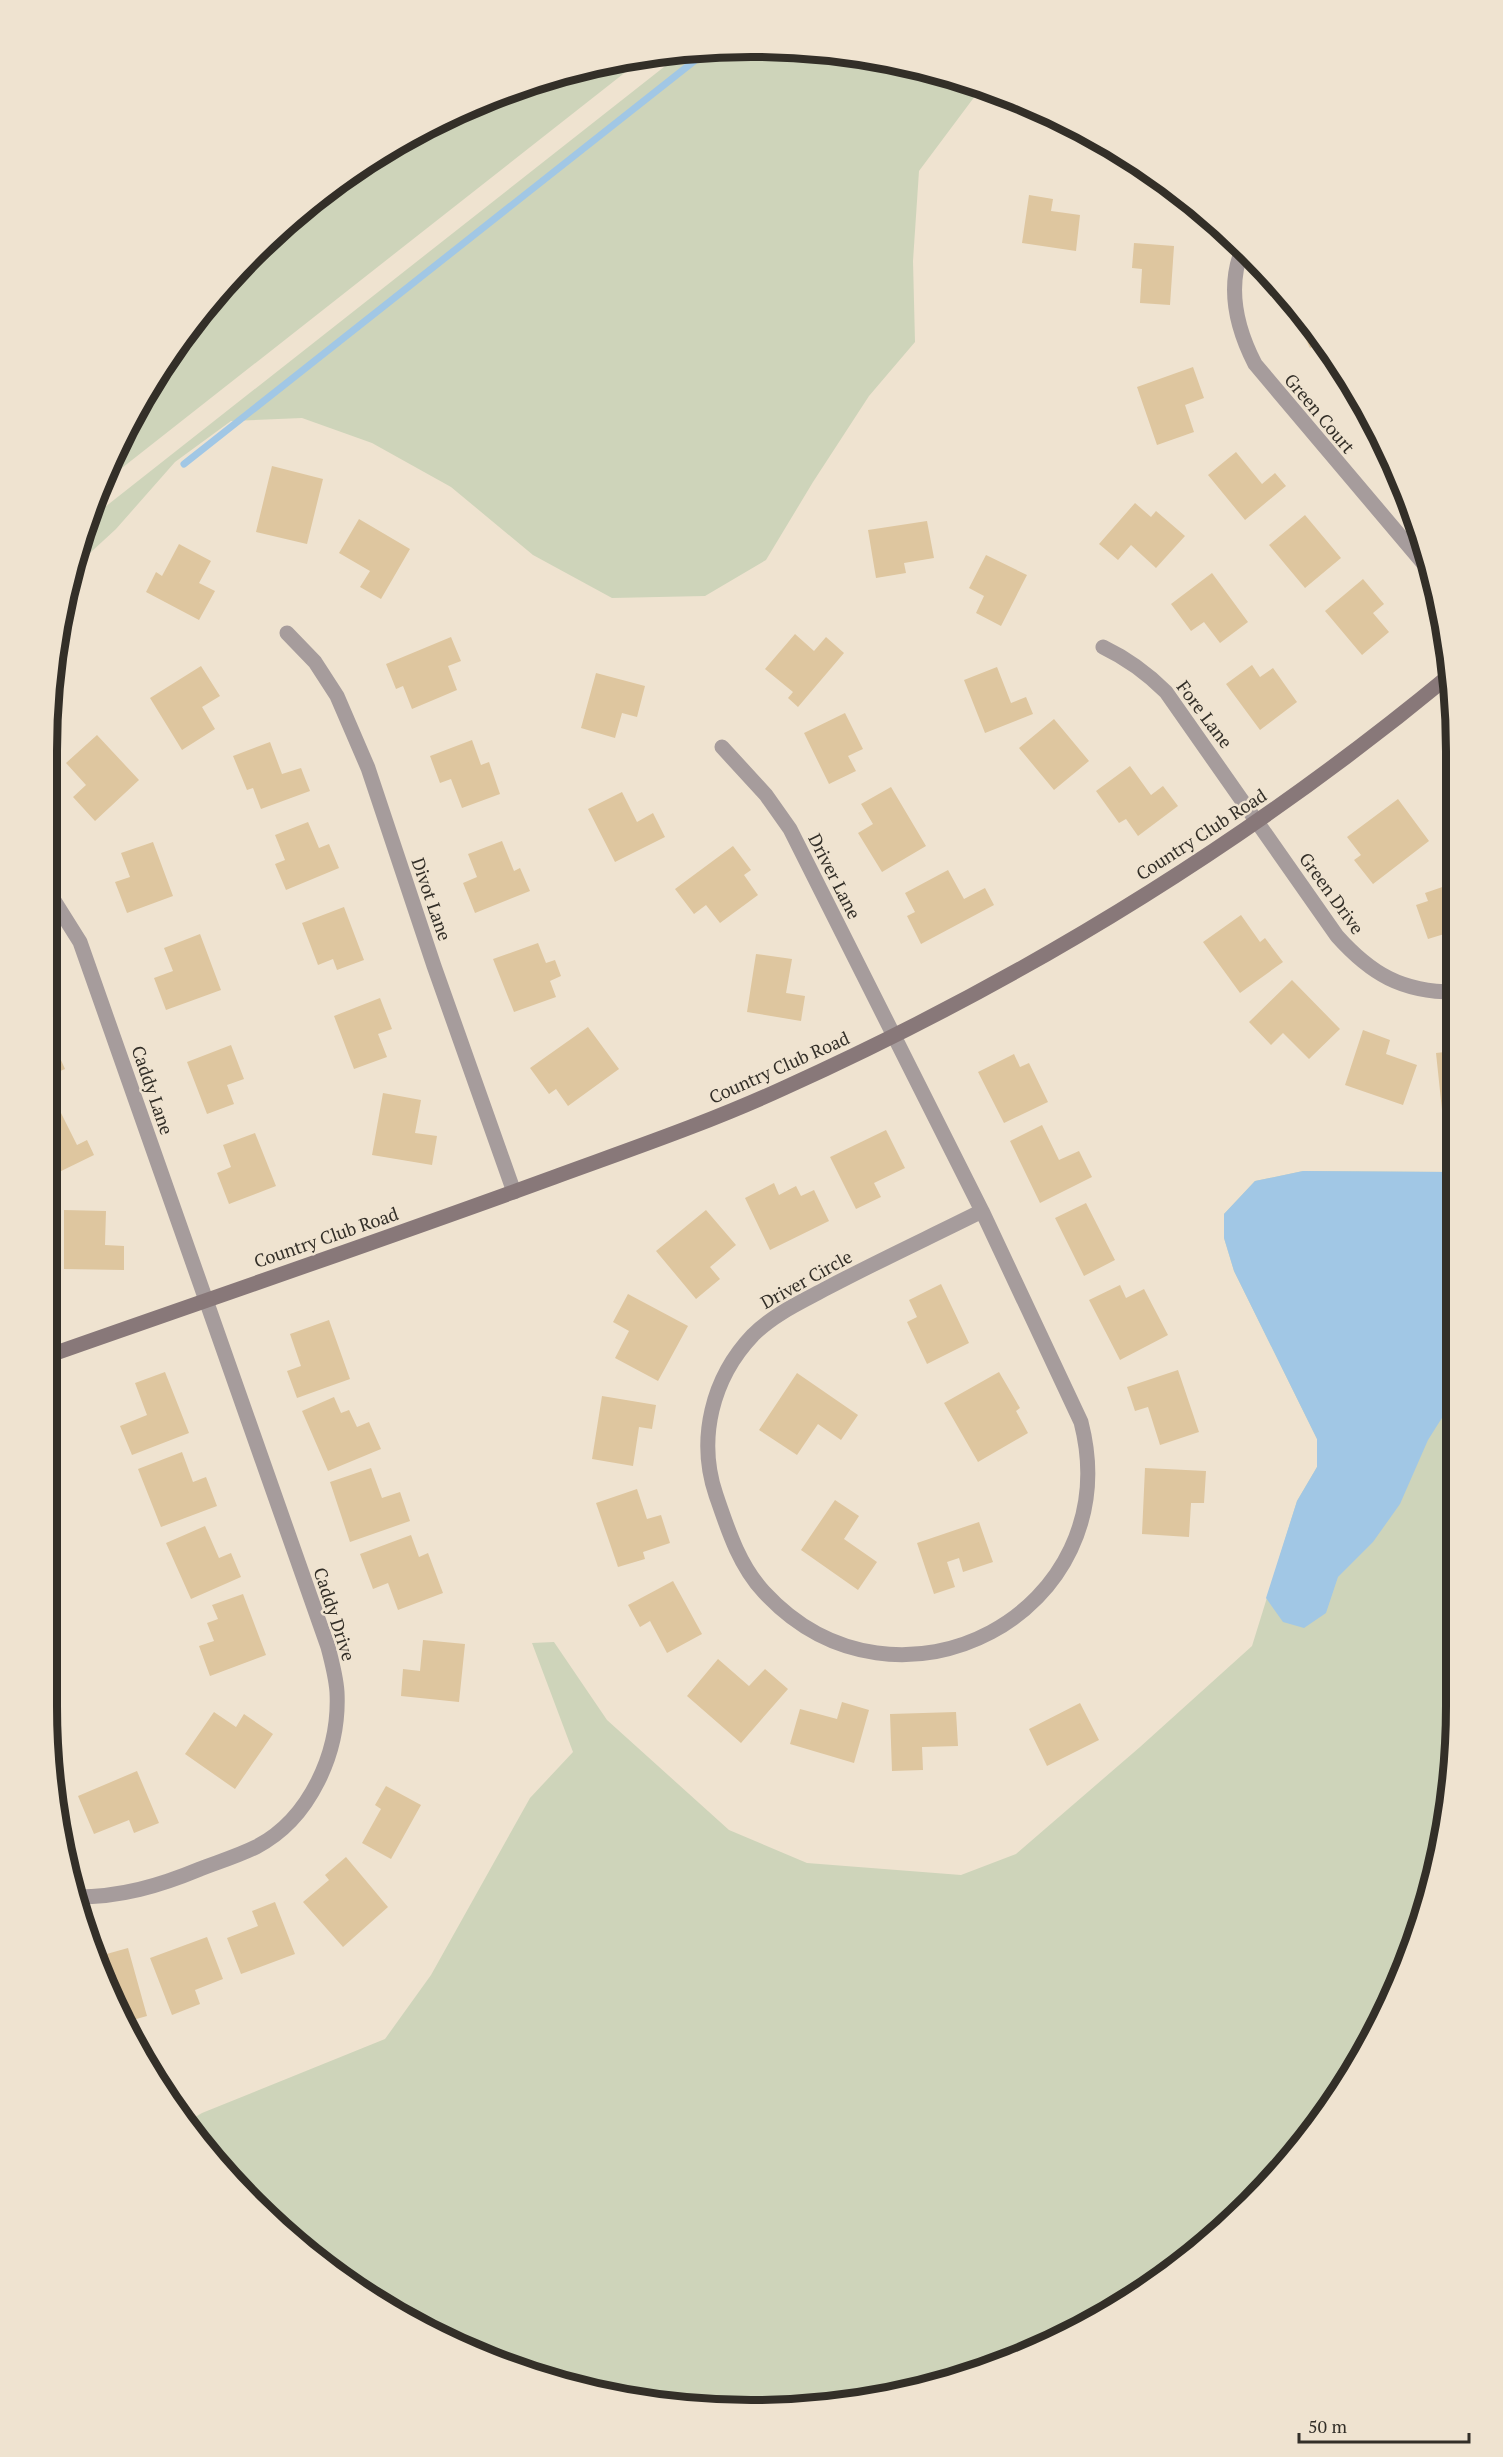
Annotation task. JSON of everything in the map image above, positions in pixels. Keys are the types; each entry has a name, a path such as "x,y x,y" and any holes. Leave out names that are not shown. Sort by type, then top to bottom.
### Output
{"street":[{"name":"Green Court","path":"1240,257 1236,274 1236,311 1246,348 1255,364 1417,556"},
{"name":"Divot Lane","path":"287,633 315,662 337,696 368,768 434,966 514,1191"},
{"name":"Fore Lane","path":"1103,647 1127,658 1166,692 1257,822"},
{"name":"Country Club Road","path":"57,1352 692,1126 782,1089 894,1035 1041,957 1185,871 1257,822 1397,719 1442,681"},
{"name":"Driver Lane","path":"722,747 766,795 790,829 894,1035"},
{"name":"Green Drive","path":"1257,822 1337,936 1356,957 1392,981 1420,990 1446,992"},
{"name":"Caddy Lane","path":"57,907 80,942 206,1300"},
{"name":"Driver Circle","path":"894,1035 982,1211 1081,1422 1086,1440 1089,1474 1085,1509 1066,1559 1041,1594 1002,1627 972,1642 930,1654 888,1654 854,1649 805,1627 783,1611 746,1569 733,1545 713,1487 709,1466 709,1425 713,1405 728,1367 747,1342 769,1321 849,1276 982,1211"},
{"name":"Caddy Drive","path":"84,1897 143,1890 256,1847 275,1834 306,1800 327,1760 333,1738 337,1692 328,1647 206,1300"}],"green space":[{"path":"706,58 797,58 887,70 976,94 919,171 913,261 915,342 869,396 766,560 705,596 612,598 533,555 451,487 372,443 302,418 231,421 175,462 116,529 85,557 101,510 670,62"},
{"path":"631,68 116,473 150,404 201,329 260,260 329,201 404,150 486,110 572,81"},
{"path":"1303,1171 1446,1172 1446,1706 1445,1751 1433,1841 1409,1929 1393,1971 1353,2053 1329,2091 1274,2163 1243,2197 1209,2228 1137,2283 1099,2307 1017,2347 975,2363 887,2387 797,2399 752,2400 706,2399 616,2387 528,2363 486,2347 404,2307 366,2283 294,2228 260,2197 229,2163 194,2118 385,2039 431,1975 530,1798 573,1752 532,1643 554,1642 607,1720 729,1830 807,1863 961,1875 1016,1854 1252,1646 1297,1501 1317,1467 1317,1439 1234,1271 1224,1238 1224,1214 1255,1181"}],"water":[{"path":"1303,1171 1446,1172 1446,1412 1428,1440 1400,1504 1373,1542 1338,1577 1326,1613 1304,1628 1283,1622 1266,1598 1297,1501 1317,1467 1317,1439 1234,1271 1224,1238 1224,1214 1255,1181"}],"building":[{"path":"1029,195 1053,199 1051,211 1080,215 1076,251 1022,243"},
{"path":"1134,243 1174,246 1170,305 1140,303 1142,269 1132,268"},
{"path":"1299,326 1314,346 1310,348"},
{"path":"1193,367 1204,398 1185,405 1194,432 1157,445 1137,387"},
{"path":"1236,452 1262,484 1275,473 1286,486 1245,520 1208,475"},
{"path":"272,466 323,479 307,544 256,532"},
{"path":"1135,503 1151,517 1156,511 1185,536 1156,568 1131,545 1118,560 1099,544"},
{"path":"1305,515 1341,558 1305,588 1269,545"},
{"path":"359,519 410,549 381,599 360,587 370,571 339,553"},
{"path":"927,521 934,558 904,563 906,573 876,578 868,530"},
{"path":"179,544 211,561 199,583 215,591 199,620 146,592 156,572 162,576"},
{"path":"986,555 1027,575 1001,626 976,613 984,596 969,588"},
{"path":"1212,573 1248,622 1220,643 1204,622 1191,631 1171,604"},
{"path":"1363,579 1384,604 1373,613 1389,632 1362,655 1325,611"},
{"path":"795,634 814,651 826,637 844,653 798,707 788,698 793,692 765,669"},
{"path":"451,637 461,661 448,666 457,690 412,709 403,686 396,689 386,664"},
{"path":"1252,665 1260,677 1273,668 1297,702 1260,730 1226,684"},
{"path":"201,666 220,696 202,707 215,729 182,750 150,698"},
{"path":"997,667 1011,703 1026,697 1033,714 985,733 964,680"},
{"path":"596,673 645,686 637,717 622,713 615,738 581,728"},
{"path":"845,713 863,749 848,756 856,771 829,784 804,733"},
{"path":"1054,719 1089,761 1054,790 1019,748"},
{"path":"97,735 139,780 95,821 73,797 86,785 66,763"},
{"path":"472,740 481,765 489,762 500,794 462,808 451,779 440,783 430,756"},
{"path":"270,742 282,774 301,768 310,791 261,809 253,788 247,790 233,756"},
{"path":"1130,766 1151,795 1163,786 1178,806 1138,836 1126,819 1119,823 1096,791"},
{"path":"891,787 926,846 882,872 858,833 873,824 861,804"},
{"path":"622,792 637,822 653,813 665,837 615,862 588,809"},
{"path":"1398,799 1429,841 1373,884 1354,860 1361,855 1347,837"},
{"path":"308,822 319,848 329,844 339,868 286,890 275,864 285,860 275,835"},
{"path":"502,841 514,871 520,868 530,891 475,913 463,883 477,877 468,854"},
{"path":"153,842 173,896 127,913 115,882 130,877 121,853"},
{"path":"733,846 751,870 744,875 758,895 720,923 706,905 694,914 675,889"},
{"path":"948,870 964,899 985,888 994,905 921,944 907,916 915,912 905,893"},
{"path":"1446,886 1446,933 1428,939 1416,905 1428,901 1425,893"},
{"path":"344,907 364,960 337,970 333,959 318,965 302,923"},
{"path":"1241,915 1260,942 1265,938 1283,962 1240,993 1203,942"},
{"path":"200,934 221,990 166,1010 154,978 173,971 164,948"},
{"path":"538,943 546,963 555,960 561,976 550,981 556,997 514,1012 493,959"},
{"path":"756,954 792,959 786,993 805,996 801,1021 747,1012"},
{"path":"1292,980 1340,1029 1309,1059 1283,1033 1271,1045 1249,1022"},
{"path":"380,998 392,1029 378,1034 387,1057 354,1069 334,1016"},
{"path":"588,1027 619,1069 568,1106 556,1089 549,1094 530,1068"},
{"path":"1363,1030 1390,1040 1386,1054 1417,1065 1403,1105 1345,1085"},
{"path":"231,1045 244,1079 227,1085 234,1104 207,1114 187,1062"},
{"path":"57,1051 65,1069 57,1072"},
{"path":"1446,1052 1446,1109 1442,1110 1436,1053"},
{"path":"1014,1054 1020,1067 1029,1063 1048,1102 1004,1123 978,1072"},
{"path":"383,1093 421,1100 415,1133 437,1136 432,1165 372,1155"},
{"path":"57,1108 77,1145 87,1140 94,1155 57,1173"},
{"path":"1042,1125 1059,1160 1079,1151 1092,1177 1040,1203 1010,1141"},
{"path":"886,1130 905,1168 874,1183 881,1197 856,1209 830,1157"},
{"path":"255,1133 276,1186 229,1204 217,1173 231,1167 223,1145"},
{"path":"774,1183 779,1195 796,1186 801,1196 814,1190 829,1221 770,1250 745,1198"},
{"path":"1086,1203 1115,1260 1084,1276 1055,1218"},
{"path":"64,1210 106,1211 105,1245 124,1246 124,1270 64,1269"},
{"path":"706,1210 736,1245 710,1267 720,1279 696,1299 656,1251"},
{"path":"941,1284 969,1343 927,1364 907,1322 917,1317 909,1300"},
{"path":"1120,1285 1126,1298 1144,1289 1168,1335 1120,1360 1089,1300"},
{"path":"628,1294 688,1326 658,1381 615,1358 629,1331 613,1322"},
{"path":"329,1320 350,1379 297,1398 287,1371 301,1366 290,1334"},
{"path":"1178,1370 1199,1432 1160,1445 1148,1407 1135,1411 1127,1387"},
{"path":"165,1372 189,1433 132,1455 120,1426 147,1415 135,1383"},
{"path":"999,1372 1020,1408 1016,1411 1028,1433 978,1462 944,1403"},
{"path":"797,1373 858,1415 841,1440 818,1424 797,1455 759,1430"},
{"path":"602,1396 656,1405 652,1429 639,1427 633,1466 592,1459"},
{"path":"334,1397 341,1413 349,1410 357,1427 369,1422 381,1449 328,1471 302,1411"},
{"path":"182,1452 193,1482 206,1477 217,1506 161,1527 138,1469"},
{"path":"371,1468 382,1498 400,1492 410,1521 350,1542 330,1482"},
{"path":"1145,1468 1206,1471 1204,1503 1191,1503 1189,1537 1142,1534"},
{"path":"637,1489 647,1519 661,1515 670,1543 643,1552 645,1559 618,1567 596,1503"},
{"path":"835,1500 859,1516 844,1539 877,1562 858,1590 801,1550"},
{"path":"979,1522 993,1562 963,1572 959,1558 947,1562 955,1587 934,1594 917,1543"},
{"path":"205,1526 219,1558 231,1553 241,1577 191,1599 166,1543"},
{"path":"411,1535 419,1557 428,1553 443,1593 398,1610 388,1583 373,1589 360,1554"},
{"path":"673,1581 702,1634 667,1653 650,1621 640,1627 628,1605"},
{"path":"243,1594 266,1655 210,1676 199,1646 214,1641 207,1623 218,1619 212,1605"},
{"path":"423,1640 465,1644 459,1702 401,1696 403,1669 420,1671"},
{"path":"718,1659 749,1686 765,1669 788,1689 741,1743 687,1696"},
{"path":"842,1702 869,1710 854,1763 790,1744 800,1709 837,1719"},
{"path":"1080,1703 1099,1740 1047,1766 1029,1729"},
{"path":"214,1712 236,1727 244,1714 273,1734 235,1789 185,1754"},
{"path":"956,1712 958,1746 922,1747 923,1770 892,1771 890,1714"},
{"path":"137,1771 159,1823 134,1833 129,1820 94,1834 78,1796"},
{"path":"386,1786 421,1805 391,1859 362,1843 381,1809 375,1805"},
{"path":"346,1857 388,1907 343,1947 303,1902 329,1880 325,1875"},
{"path":"275,1902 295,1954 241,1974 227,1938 258,1926 252,1911"},
{"path":"207,1937 223,1979 195,1990 200,2004 172,2015 150,1958"},
{"path":"128,1948 147,2016 133,2020 104,1955"}],"waterway":[{"path":"184,464 697,59"}]}
